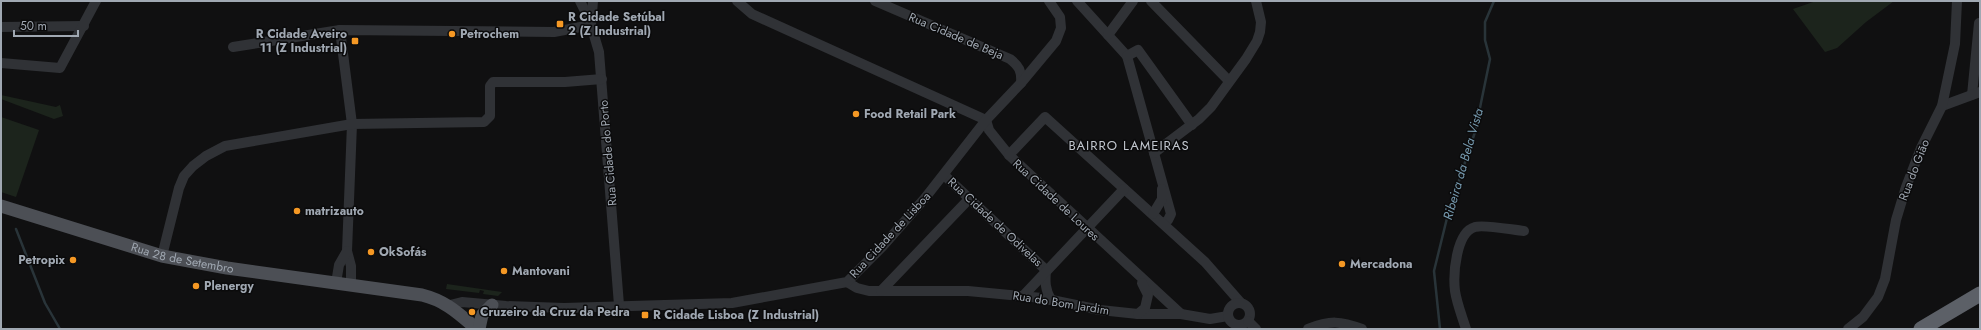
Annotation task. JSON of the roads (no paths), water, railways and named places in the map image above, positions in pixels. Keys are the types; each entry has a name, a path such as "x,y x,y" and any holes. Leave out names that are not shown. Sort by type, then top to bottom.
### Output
{"highway":[{"path":"1921,329 1980,294"}],"main road":[{"name":"Rua 28 de Setembro","path":"1,206 162,256 221,267 422,294 436,298 450,305 478,329"},
{"path":"478,329 482,315 492,305"}],"street":[{"path":"1,63 60,68 84,26 96,1"},
{"path":"233,47 340,30 554,32 592,25 580,1"},
{"name":"Rua Cidade do Porto","path":"593,1 592,25 599,52 602,79 620,305"},
{"path":"737,1 752,14 986,120"},
{"name":"Rua Cidade de Beja","path":"875,1 1010,59 1019,66 1022,75 1021,83"},
{"name":"Rua Cidade de Lisboa","path":"450,305 462,302 492,305 564,308 620,305 732,303 847,282 882,246 944,175 986,120 1021,83 1056,41 1061,28 1060,17 1049,1"},
{"path":"1077,1 1127,56 1171,214 1168,220 1164,223"},
{"path":"1108,36 1133,1"},
{"path":"1152,1 1229,81"},
{"path":"1154,153 1192,125 1212,107 1257,41 1261,22 1256,1"},
{"name":"Rua do Gião","path":"1848,329 1863,317 1878,297 1885,279 1896,220 1906,187 1921,148 1942,106 1955,44 1957,1"},
{"path":"1942,106 1976,93 1979,23"},
{"path":"1,27 84,26"},
{"path":"340,30 352,124 347,251 351,266 350,284"},
{"path":"1127,56 1138,50 1192,125"},
{"path":"162,256 179,188 184,176 206,156 225,146 352,124 484,122 490,116 490,86 493,82 565,82 602,79"},
{"path":"1009,155 1045,117 1164,223 1205,262 1228,289 1249,310 1248,321"},
{"name":"Rua Cidade de Loures","path":"986,120 990,130 1009,155 1135,274"},
{"name":"Rua Cidade de Odivelas","path":"944,175 1046,270"},
{"path":"1153,214 1162,199 1163,185"},
{"path":"1023,296 1046,270 1088,229 1124,188"},
{"path":"881,291 970,198"},
{"path":"1466,329 1461,320 1454,281 1458,254 1464,234 1476,226 1524,231"},
{"path":"336,282 339,265 347,251"},
{"path":"1046,270 1045,282 1051,300"},
{"path":"1135,274 1148,295 1145,308 1138,314"},
{"path":"1135,274 1181,314"},
{"name":"Rua do Bom Jardim","path":"847,282 857,288 881,291 968,291 1051,300 1100,310 1138,314 1181,314 1210,319 1229,312 1234,304 1241,303"},
{"path":"1228,289 1229,312 1235,325 1242,325 1248,321"},
{"path":"1248,321 1256,329"},
{"path":"1308,329 1318,325 1338,322 1350,323 1361,329"}],"waterway":[{"name":"Ribeira da Bela Vista","path":"1440,329 1434,271 1448,214 1475,132 1490,59 1485,40 1485,22 1494,1"},
{"path":"16,229 45,303 60,329"}],"place":[{"name":"R Cidade Setúbal 2 (Z Industrial)","path":"560,24"},
{"name":"Petrochem","path":"452,34"},
{"name":"R Cidade Aveiro 11 (Z Industrial)","path":"355,41"},
{"name":"Food Retail Park","path":"856,114"},
{"name":"matrizauto","path":"297,211"},
{"name":"OkSofás","path":"371,252"},
{"name":"Petropix","path":"73,260"},
{"name":"Mercadona","path":"1342,264"},
{"name":"Mantovani","path":"504,271"},
{"name":"Plenergy","path":"196,286"},
{"name":"Cruzeiro da Cruz da Pedra","path":"472,312"},
{"name":"R Cidade Lisboa (Z Industrial)","path":"645,315"}],"district":[{"name":"BAIRRO LAMEIRAS","path":"1129,145"}]}
